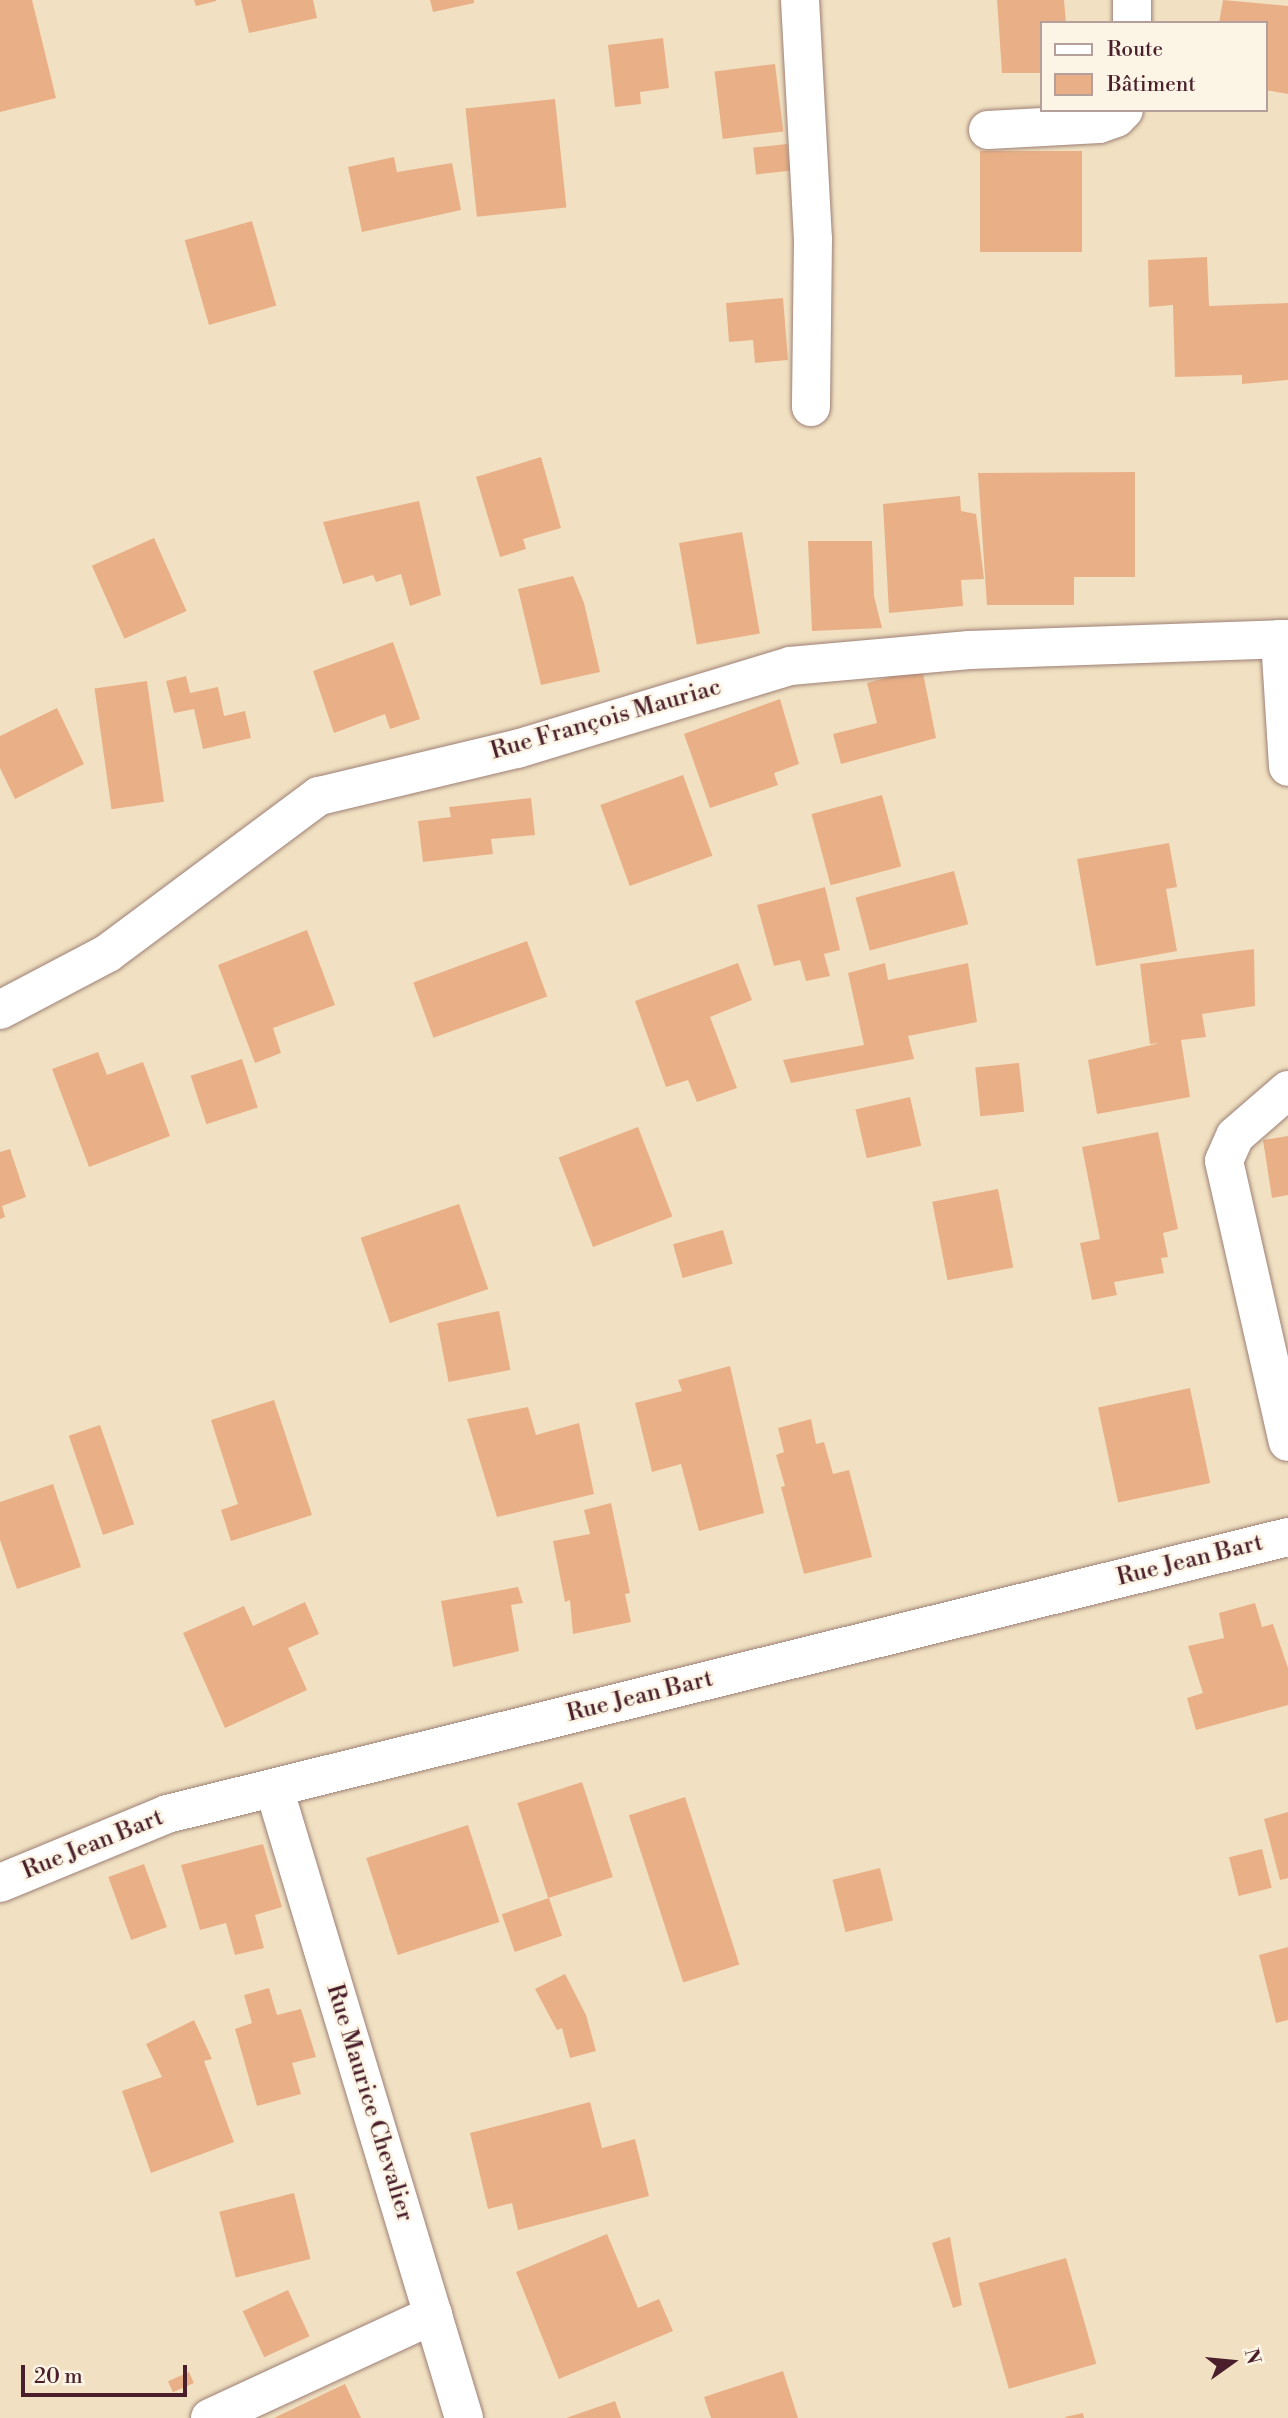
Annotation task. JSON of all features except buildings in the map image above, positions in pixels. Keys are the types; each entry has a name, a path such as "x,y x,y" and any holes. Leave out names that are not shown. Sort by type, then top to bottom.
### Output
{"street":[{"path":"800,0 813,239 811,407"},
{"path":"1132,0 1132,21"},
{"path":"988,130 1099,124 1116,118 1122,112"},
{"path":"1284,639 1288,767"},
{"name":"Rue François Mauriac","path":"0,1010 108,953 319,796 517,749 790,666 969,650 1284,639"},
{"path":"1288,1090 1235,1136 1224,1161 1288,1442"},
{"name":"Rue Jean Bart","path":"0,1883 167,1814 1288,1537"},
{"name":"Rue Maurice Chevalier","path":"274,1787 464,2418"},
{"path":"209,2418 433,2315"}]}
